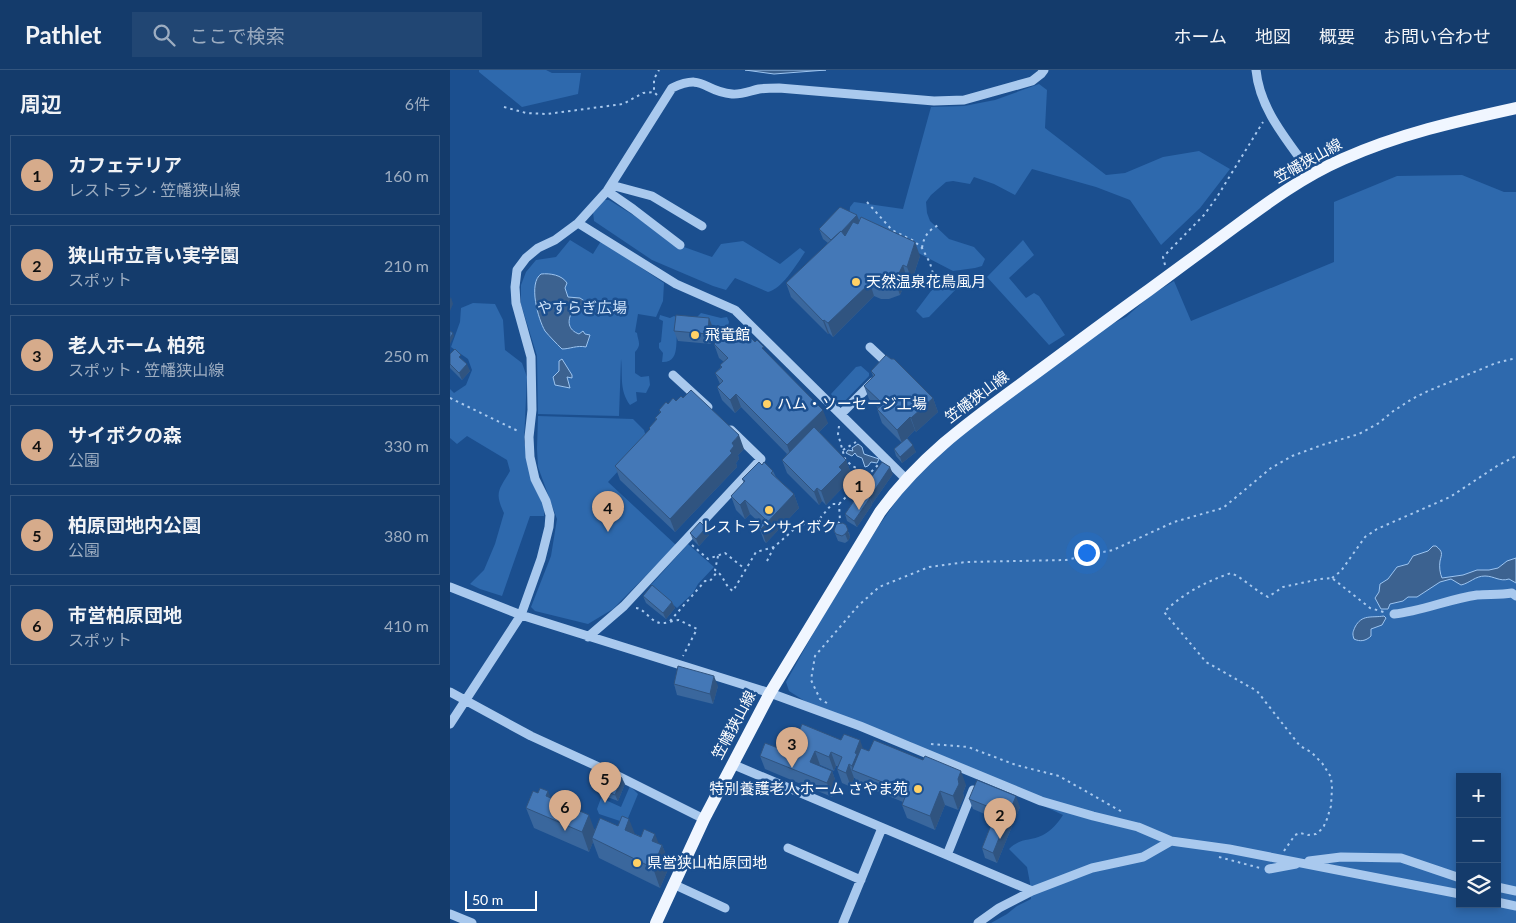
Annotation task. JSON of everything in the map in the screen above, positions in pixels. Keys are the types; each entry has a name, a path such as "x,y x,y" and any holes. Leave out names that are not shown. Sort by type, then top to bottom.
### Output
{"main road":[{"name":"笠幡狭山線","path":"656,923 704,819 770,693 870,527 892,496 930,454 956,432 1168,276 1282,193 1312,175 1341,160 1405,135 1516,108"}],"street":[{"path":"450,724 521,615 541,559 549,527 550,515 546,501 535,479 530,457 532,372 526,335 516,303 515,287 518,270 526,258 538,248 555,240 578,223 609,188 672,88 685,82 696,81 721,92 734,94 779,88 934,101 964,100 1032,81 1042,74 1044,70"},
{"path":"1256,70 1259,89 1269,113 1312,175"},
{"path":"609,188 652,196 702,226"},
{"path":"609,188 680,245"},
{"path":"578,223 676,284 735,310 906,479"},
{"path":"843,416 887,368 887,364 870,347"},
{"path":"673,375 712,410"},
{"path":"588,637 624,606 761,459 725,424"},
{"path":"450,587 521,615 770,693 860,726 1041,801 1138,827 1171,841 1229,849 1456,893"},
{"path":"1394,614 1413,612 1440,603 1477,595 1512,593 1516,596"},
{"path":"450,692 531,736 614,774 704,819"},
{"path":"732,764 1032,890"},
{"path":"947,855 980,775"},
{"path":"843,923 882,828"},
{"path":"978,923 999,908 1032,890 1092,868 1143,857 1171,841"},
{"path":"788,848 860,880"},
{"path":"1269,869 1341,857 1401,858 1456,877"},
{"path":"674,884 724,908"},
{"path":"1501,888 1516,891"},
{"path":"1501,903 1516,906"},
{"path":"450,914 472,923"}],"path":[{"path":"654,92 654,79 659,70"},
{"path":"504,108 526,113 547,114 623,104 643,93 654,92 663,100"},
{"path":"1168,276 1163,257 1204,215 1217,198 1269,113"},
{"path":"866,202 892,230 914,241 922,248 930,263 935,281"},
{"path":"922,248 923,239 927,233 940,224"},
{"path":"828,704 820,700 811,680 815,656 858,606 879,587 930,567 966,562 1066,560 1113,550 1174,522 1223,508 1271,468 1292,456 1359,434 1379,423 1412,399 1428,391 1496,363 1516,358"},
{"path":"450,398 529,437"},
{"path":"843,416 838,427 842,450 848,462 859,469 866,477"},
{"path":"842,450 859,441 863,436"},
{"path":"1278,858 1295,835 1300,833 1316,834 1323,828 1331,806 1331,777 1322,763 1311,752 1300,746 1257,691 1206,662 1164,612 1178,599 1196,587 1231,573 1268,597 1283,587 1320,578 1332,578 1341,571 1366,537 1377,529 1450,497 1497,466 1516,456"},
{"path":"767,562 774,548 799,525 817,522 832,504 839,504 885,458"},
{"path":"817,522 824,528 835,529 840,521 839,504"},
{"path":"687,539 708,559 725,553 745,569"},
{"path":"718,556 715,570 721,574 728,588 733,591 756,552 774,548"},
{"path":"670,621 705,581 710,581 717,571"},
{"path":"1332,578 1370,608 1394,614"},
{"path":"624,606 642,610 656,622 663,624 678,620 697,629 678,665"},
{"path":"926,744 968,747 1016,765 1059,776 1126,814"},
{"path":"1215,856 1254,867 1269,869"}],"green space":[{"path":"479,70 546,70 552,73 581,73 578,94 522,107 479,72"},
{"path":"1039,84 1047,90 1045,128 1106,175 1125,173 1163,157 1199,151 1230,169 1200,208 1161,245 1130,200 1096,187 1032,169 1015,195 994,184 974,177 970,184 953,181 946,182 926,202 930,221 949,239 974,247 985,259 982,266 975,268 953,271 849,217 850,207 854,202 903,209 931,107 964,106 995,100"},
{"path":"1462,175 1504,192 1516,192 1516,923 991,923 1031,899 1027,867 1009,849 1021,841 1046,833 1063,815 923,750 911,742 814,707 789,691 786,682 828,607 878,527 909,483 952,441 1106,327 1126,317 1151,295 1174,281 1191,321 1334,262 1334,202 1397,176"},
{"path":"604,200 609,200 684,247 712,257 721,244 743,241 780,264 800,248 805,252 789,275 773,290 768,292 735,278 726,290 652,260 594,221 593,212"},
{"name":"やすらぎ広場","path":"570,240 593,254 601,241 664,283 663,301 656,317 638,314 635,332 637,333 639,343 635,352 635,373 641,377 649,376 650,385 646,393 636,392 637,401 630,405 624,394 621,359 619,416 538,414 537,356 521,304 521,285 526,272 536,260 556,257"},
{"path":"1023,240 1034,255 1009,278 1026,298 1034,293 1039,296 1065,335 1049,345 987,277"},
{"path":"959,283 959,286 929,317 923,318 916,311 931,291 938,286 945,289"},
{"path":"473,303 495,304 503,320 505,350 522,363 527,377 524,441 535,487 544,507 544,516 530,516 502,596 470,584 484,570 495,544 504,513 499,500 499,491 510,471 507,460 467,436 457,444 450,438 450,389 454,393 466,385 472,370 468,359 451,347 460,322 461,308"},
{"path":"701,313 721,318 727,317 729,322 726,334 718,337 715,336 716,326 714,325 680,323 673,358 662,362 663,353 659,348 659,343 661,342 663,321 659,319 660,315 670,318 674,316 683,321 694,320"},
{"path":"861,366 869,373 869,376 841,405 831,394 856,367"},
{"path":"538,416 633,419 644,430 647,440 608,482 676,545 613,609 588,624 535,611 531,607 551,556 557,519 538,467"},
{"path":"688,544 714,567 698,584 693,593 677,608 651,585"},
{"path":"630,786 638,794 626,823 599,814 597,809 601,798 621,807"}],"shaded area":[{"path":"745,70 826,70 774,74"},
{"path":"541,274 559,276 567,283 565,288 568,297 580,298 586,302 584,310 572,312 569,322 575,332 579,334 583,331 585,334 590,335 586,347 562,349 545,331 537,310 535,293 535,285"},
{"path":"562,359 572,375 572,378 567,377 570,388 555,385 553,377 559,371 559,361"},
{"path":"858,444 862,447 864,454 879,459 877,463 871,462 865,467 862,458 855,453 852,456 846,453 848,450 853,451 852,448"},
{"path":"1433,546 1436,546 1441,553 1440,568 1442,578 1463,575 1477,570 1498,568 1507,561 1516,558 1516,583 1509,579 1503,580 1485,576 1478,577 1461,585 1451,579 1440,582 1417,597 1408,597 1403,601 1390,604 1388,609 1381,609 1375,598 1379,592 1380,584 1388,579 1397,567 1408,564 1413,556 1428,551"},
{"path":"1384,616 1386,618 1382,625 1371,629 1371,636 1369,638 1363,640 1354,639 1355,627 1361,620 1367,617"}],"building":[{"path":"840,207 857,215 831,240 819,229"},
{"name":"天然温泉花鳥風月","path":"861,217 915,242 907,267 903,265 895,281 884,285 870,283 828,323 823,321 786,283 841,231 845,236 853,222 858,224"},
{"path":"676,315 709,318 708,334 674,331"},
{"name":"ハム・ソーセージ工場","path":"729,329 733,333 736,330 746,341 750,337 755,342 757,340 764,347 762,348 823,410 787,445 736,394 730,400 717,387 723,381 715,373 728,358 714,344"},
{"path":"455,349 461,355 459,357 467,364 459,373 450,364 450,354"},
{"path":"886,355 894,359 933,398 897,430 877,409 883,404 864,386 875,375 871,371"},
{"path":"691,390 739,435 732,443 734,446 730,451 732,453 670,519 615,466 650,429 657,419 655,418 661,412 659,410 666,402 668,404 673,398 676,401 681,396 683,398"},
{"path":"814,427 846,460 839,467 842,470 821,491 817,488 814,492 782,460"},
{"path":"907,438 913,445 900,457 894,449"},
{"path":"759,462 762,465 764,462 773,471 771,473 794,494 761,529 759,527 766,520 745,500 740,505 731,496 745,481 742,479"},
{"path":"882,462 890,467 870,497 862,491"},
{"path":"855,470 861,472 860,475 853,482 849,482 847,478"},
{"path":"860,492 870,498 854,521 845,514"},
{"path":"700,522 706,528 696,539 690,533"},
{"path":"843,523 848,530 842,536 836,534 834,531 836,524"},
{"path":"652,585 672,602 663,613 643,596"},
{"path":"678,666 714,676 710,694 674,684"},
{"path":"802,724 841,740 844,734 860,740 852,766 849,764 846,773 837,769 842,757 831,752 829,757 815,751 810,762 832,771 827,783 760,756 765,743 791,753"},
{"name":"特別養護老人ホーム さやま苑","path":"874,740 923,760 925,756 961,771 958,779 959,784 953,796 940,791 930,816 902,805 907,792 852,770 861,748 869,751"},
{"path":"607,771 622,778 615,795 599,788"},
{"path":"977,780 1016,796 993,853 982,848 997,810 969,799"},
{"path":"540,788 548,791 546,796 558,801 560,795 575,802 573,808 589,815 582,832 526,808 533,791 538,793"},
{"path":"622,816 629,819 625,830 641,837 644,829 655,834 652,841 662,845 653,868 592,838 600,818 618,826"}],"place":[{"name":"天然温泉花鳥風月","path":"856,282"},
{"name":"飛竜館","path":"695,335"},
{"name":"ハム・ソーセージ工場","path":"767,404"},
{"name":"レストランサイボク","path":"769,510"},
{"name":"カフェテリア","path":"859,510"},
{"name":"サイボクの森","path":"608,532"},
{"name":"老人ホーム 柏苑","path":"792,768"},
{"name":"特別養護老人ホーム さやま苑","path":"918,789"},
{"name":"柏原団地内公園","path":"605,803"},
{"name":"市営柏原団地","path":"565,831"},
{"name":"狭山市立青い実学園","path":"1000,839"},
{"name":"県営狭山柏原団地","path":"637,863"}]}
